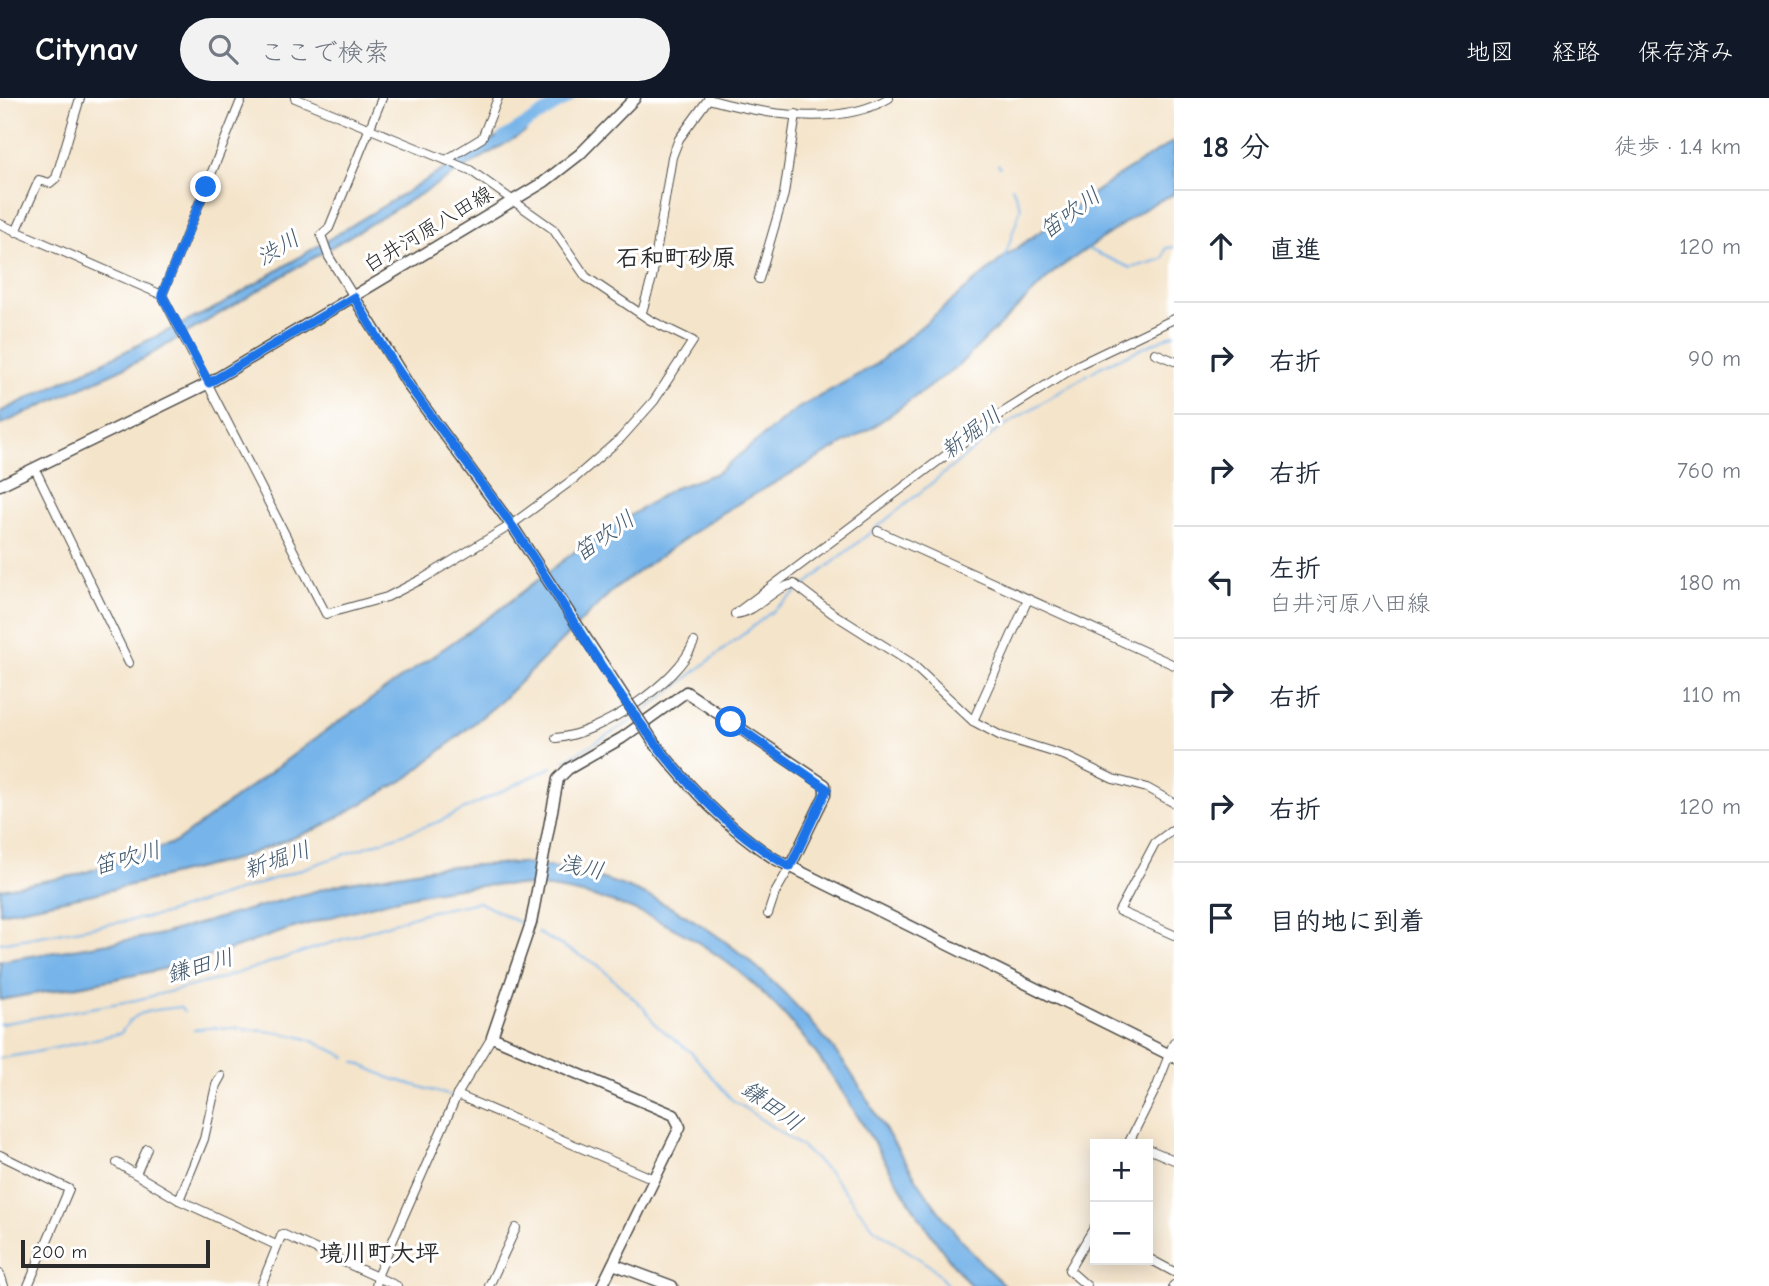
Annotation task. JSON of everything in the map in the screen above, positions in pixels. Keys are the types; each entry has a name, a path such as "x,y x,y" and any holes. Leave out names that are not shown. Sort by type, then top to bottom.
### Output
{"street":[{"path":"16,232 39,180 50,183 56,178 80,98"},
{"path":"162,295 242,98"},
{"path":"0,224 162,295 178,320 326,614 395,593 513,527 575,478 621,438 672,377 693,341 650,320 642,312 586,277 554,229 470,170 295,98"},
{"path":"382,98 329,228 320,239 405,380 513,527 655,744 708,806 757,847 790,867 1173,1049 1134,1139"},
{"path":"449,161 482,138 498,98"},
{"name":"白井河原八田線","path":"0,485 209,383 544,182 580,154 635,98"},
{"path":"642,312 655,265 672,157 679,139 709,99 776,116 870,110 889,98"},
{"path":"759,279 785,194 796,114"},
{"path":"1174,318 1080,364 1002,413 737,613 747,613 784,586 794,584 832,613 911,663 974,721 1001,736 1066,756 1113,779 1147,788 1174,803"},
{"path":"1155,353 1174,361"},
{"path":"35,468 129,663"},
{"path":"878,531 1174,666"},
{"path":"974,721 1028,599"},
{"path":"556,738 624,713 642,701 690,654 694,642"},
{"path":"378,1282 384,1260 457,1095 492,1037 527,937 554,790 562,773 622,738 687,692 825,785 825,795 775,893 768,914"},
{"path":"1174,830 1155,843 1119,911 1174,934"},
{"path":"492,1037 674,1115 679,1122 679,1133 603,1286"},
{"path":"179,1200 204,1139 216,1085 221,1076"},
{"path":"457,1095 654,1179"},
{"path":"136,1174 148,1149"},
{"path":"1153,1151 1174,1160"},
{"path":"0,1155 69,1189 28,1286"},
{"path":"117,1163 179,1200 276,1245"},
{"path":"489,1286 516,1228"},
{"path":"261,1286 282,1234 378,1282 397,1286"},
{"path":"1087,1286 1069,1270 1090,1235"},
{"path":"1153,1261 1174,1272"},
{"path":"613,1264 672,1286"},
{"path":"0,1274 4,1286"}],"water":[{"path":"510,129 525,132 143,359 0,425 0,412 219,306"},
{"name":"笛吹川","path":"1174,141 1174,194 1152,204 1055,271 958,366 873,427 720,514 615,588 501,701 409,777 319,828 236,859 98,893 0,913 0,889 77,875 176,842 324,732 499,610 578,549 672,489 717,473 795,410 875,365 1003,258 1115,178"},
{"path":"520,863 577,872 618,884 657,900 693,920 760,970 818,1030 844,1063 938,1210 969,1250 1005,1286 971,1286 943,1252 825,1066 769,999 738,971 704,946 631,909 591,896 551,888 509,885 445,890 355,910 184,964 0,1000 0,961 158,935 344,883 439,867"}],"waterway":[{"name":"渋川","path":"503,138 568,98"},
{"path":"1005,257 1021,207 1012,187"},
{"path":"1088,249 1131,268 1163,259 1166,248 1174,247"},
{"name":"新堀川","path":"805,585 999,429 1100,367 1174,334"},
{"name":"新堀川","path":"641,714 797,592"},
{"name":"新堀川","path":"564,761 633,720"},
{"name":"新堀川","path":"0,943 161,915 247,888 438,822 552,767"},
{"name":"鎌田川","path":"0,1024 136,1000 216,980 427,912 479,902 522,924"},
{"name":"鎌田川","path":"538,933 598,965 643,1007 656,1025 691,1052 731,1099 802,1147 830,1173 874,1228 933,1268 948,1286"},
{"path":"0,1058 121,1033 133,1019 146,1012 180,1007 184,1012"},
{"path":"194,1030 234,1028 286,1034 310,1040 346,1057"},
{"path":"355,1062 390,1078 451,1096"}],"district":[{"name":"石和町砂原","path":"676,258"},
{"name":"境川町大坪","path":"379,1253"}],"route":[{"path":"206,187 162,295 178,320 209,383 354,297 411,389 447,434 515,530 655,744 708,806 757,847 790,867 827,789 825,785 731,722"}],"water label":[{"name":"浅川","path":"581,867"}]}
